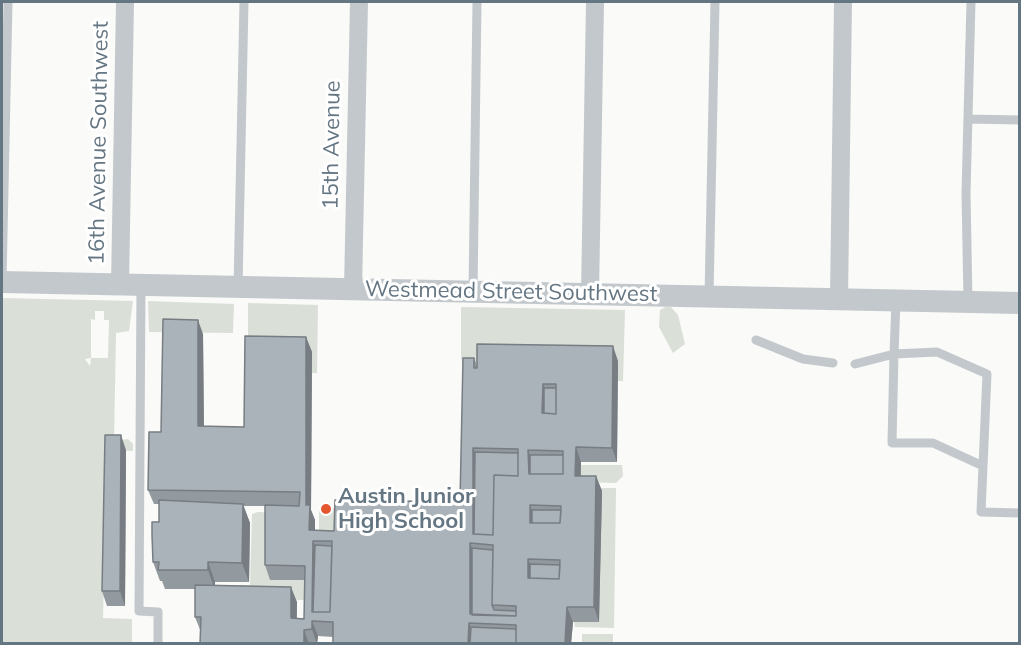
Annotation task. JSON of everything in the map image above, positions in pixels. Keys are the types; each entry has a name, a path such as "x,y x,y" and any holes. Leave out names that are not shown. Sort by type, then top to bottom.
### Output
{"street":[{"name":"16th Avenue Southwest","path":"125,2 130,285"},
{"name":"15th Avenue","path":"353,289 359,2"},
{"path":"590,294 596,2"},
{"path":"839,299 843,2"},
{"name":"Westmead Street Southwest","path":"2,282 1020,303"}],"lane":[{"path":"2,282 8,2"},
{"path":"238,287 244,2"},
{"path":"473,291 477,2"},
{"path":"709,296 715,2"},
{"path":"968,302 968,119 971,2"},
{"path":"968,119 1020,120"},
{"path":"130,285 139,611 158,612 158,644"},
{"path":"896,300 892,443 933,443 983,466"},
{"path":"756,340 803,358 833,363"},
{"path":"855,364 894,354 937,352 987,374 981,512 1020,513"}],"shaded area":[{"path":"2,298 133,301 129,331 116,333 114,441 128,439 133,444 133,451 107,450 103,618 132,619 132,643 2,644","holes":["95,311 104,311 104,320 109,320 108,358 91,358 91,319 95,320","91,358 90,366 85,359"]},
{"path":"148,301 234,304 233,333 149,332"},
{"path":"248,303 318,305 317,373 312,373 311,352 254,351 254,336 248,336"},
{"path":"461,307 625,310 623,381 618,381 617,361 482,373 463,366"},
{"path":"671,307 678,315 685,344 673,353 659,327 660,310"},
{"path":"581,465 622,465 623,476 616,483 580,482"},
{"path":"601,488 616,488 614,628 575,627 574,622 599,622"},
{"path":"319,508 335,508 335,545 319,545"},
{"path":"258,512 305,513 310,600 216,599 216,585 250,585 252,514"},
{"path":"582,634 613,634 613,643 582,643"}],"building":[{"name":"Austin Junior High School","path":"163,319 198,320 198,426 244,427 245,336 306,337 306,505 310,505 309,530 334,531 335,500 460,502 463,358 474,358 474,368 477,368 477,344 613,346 612,448 576,447 575,476 596,476 594,607 567,607 565,644 516,644 516,625 469,623 468,644 333,644 333,622 312,621 312,629 304,630 304,644 200,644 201,617 195,617 195,585 291,587 291,618 304,619 305,566 265,565 265,505 299,506 300,492 148,490 149,432 161,432","holes":["543,384 556,384 556,414 542,413","473,448 518,449 518,476 494,475 493,535 473,534","528,450 563,451 563,474 529,474","530,505 561,506 560,523 530,523","313,541 332,541 330,612 312,612","470,543 493,545 492,605 516,606 516,616 470,614","528,559 560,560 559,579 528,578"]},
{"path":"544,388 556,388 556,414 544,413"},
{"path":"105,435 121,435 120,591 102,591"},
{"path":"475,452 518,453 518,476 494,475 493,535 474,534"},
{"path":"530,455 563,455 563,474 530,474"},
{"path":"159,500 243,504 242,563 208,562 208,570 158,570 159,562 153,562 152,522 159,522"},
{"path":"532,510 561,510 560,523 532,523"},
{"path":"315,545 332,546 330,612 313,612"},
{"path":"472,548 493,550 492,605 494,610 516,611 516,616 472,615"},
{"path":"530,564 560,565 559,579 530,578"},
{"path":"471,627 516,629 516,644 470,644"}],"place":[{"name":"Austin Junior High School","path":"326,509"}]}
